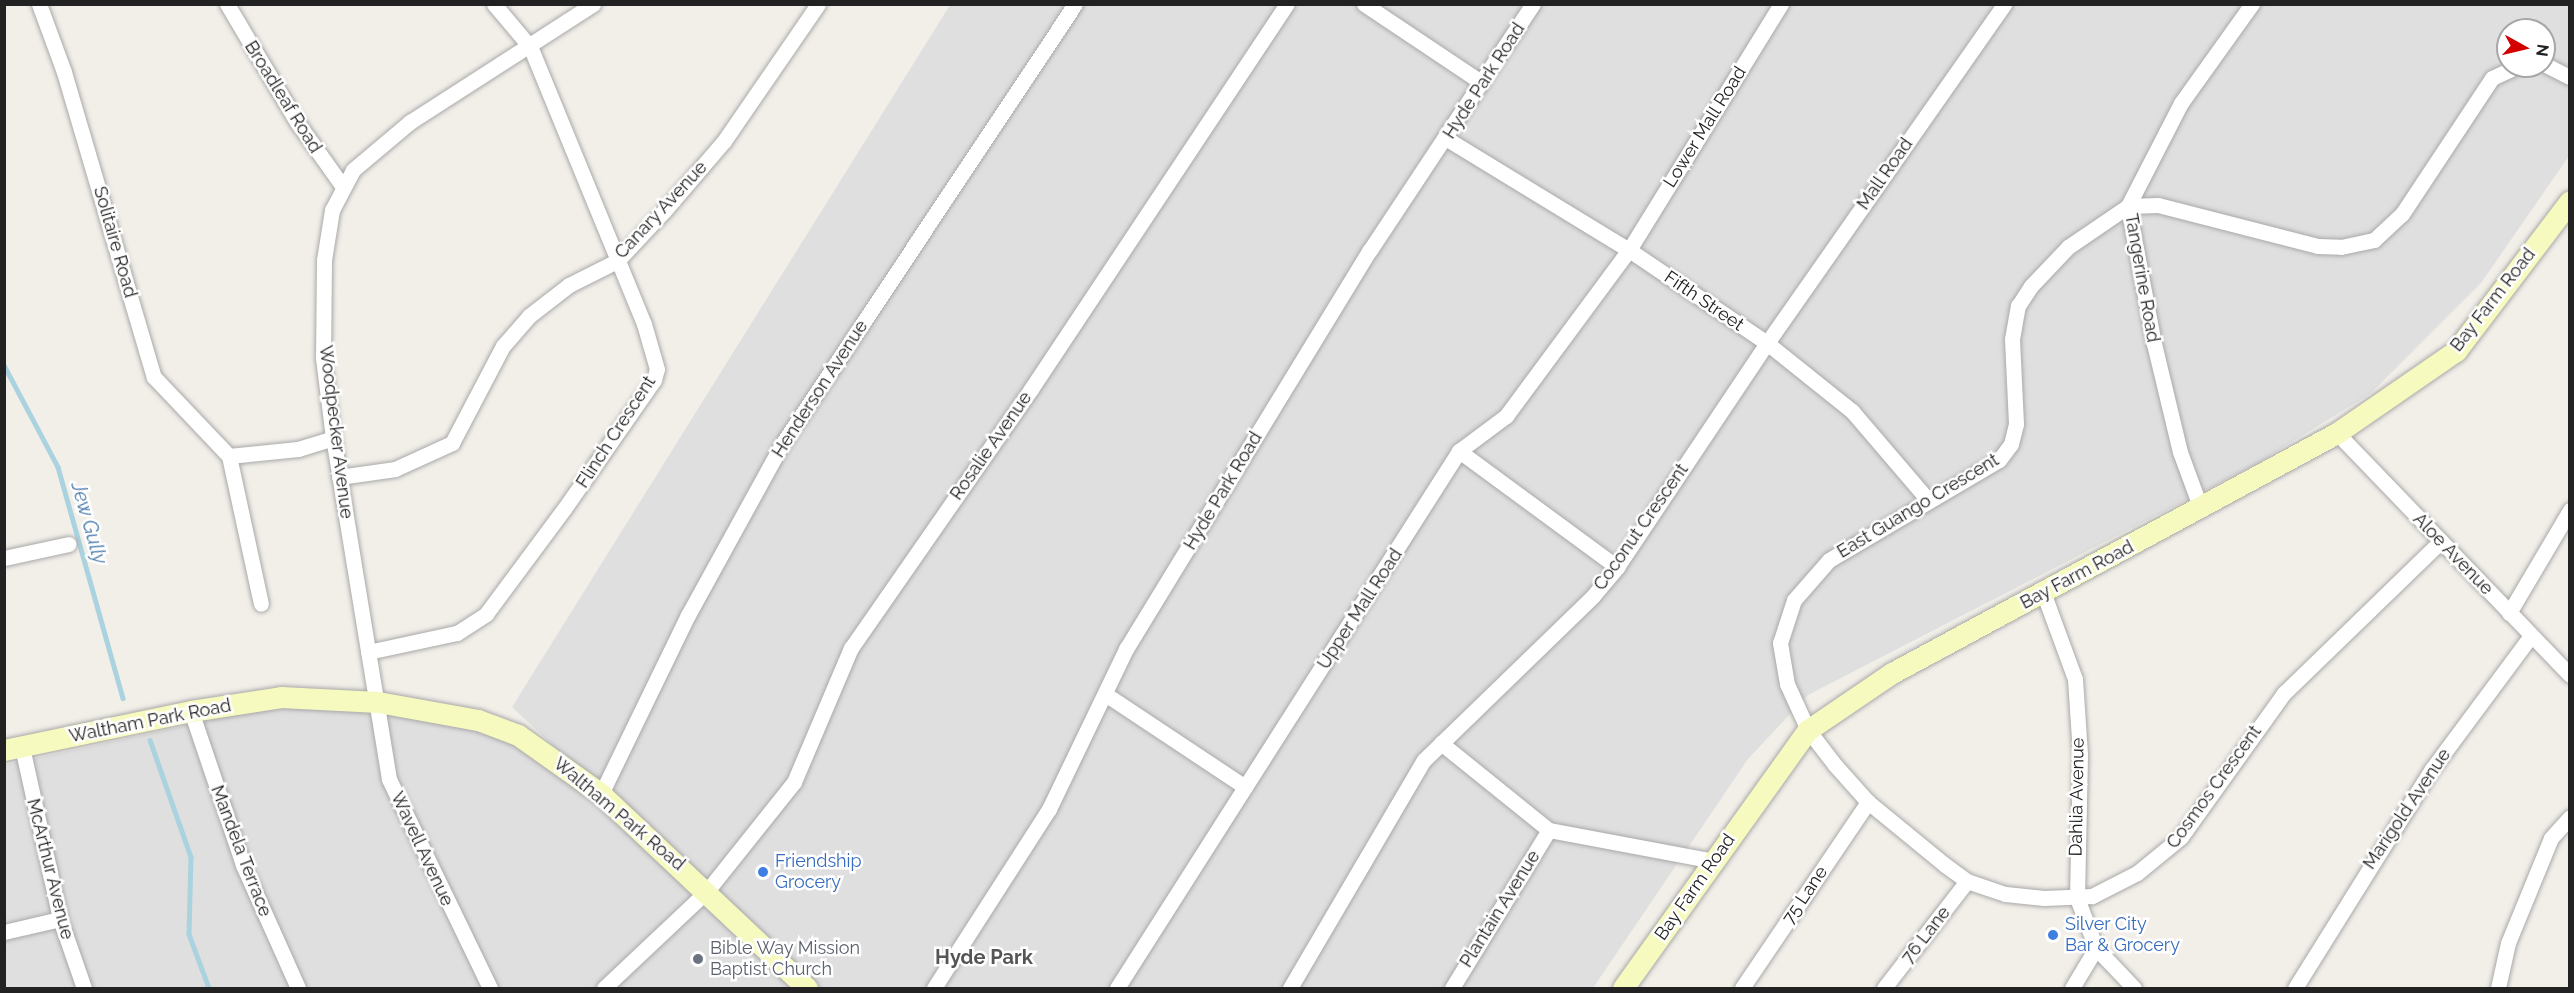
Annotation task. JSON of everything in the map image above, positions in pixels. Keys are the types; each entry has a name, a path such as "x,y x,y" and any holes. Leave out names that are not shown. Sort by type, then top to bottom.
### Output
{"street":[{"name":"Solitaire Road","path":"39,4 64,72 154,377 229,456"},
{"name":"Broadleaf Road","path":"227,4 297,122 342,187"},
{"name":"Flinch Crescent","path":"368,652 457,633 486,614 654,380 656,357 531,48 494,4"},
{"name":"Woodpecker Avenue","path":"378,702 339,477 323,358 324,260 332,210 342,187 353,170 410,122 531,48 593,4"},
{"name":"Canary Avenue","path":"339,477 395,469 452,443 503,346 529,316 569,285 617,261 724,141 818,4"},
{"name":"Henderson Avenue","path":"601,794 688,615 781,446 1075,4"},
{"name":"Rosalie Avenue","path":"604,988 707,891 794,782 850,648 1031,389 1287,4"},
{"path":"1364,4 1481,82"},
{"name":"Hyde Park Road","path":"934,988 1049,809 1126,649 1370,250 1447,139 1481,82 1533,4"},
{"name":"Lower Mall Road","path":"1629,250 1781,4"},
{"name":"Mall Road","path":"1767,343 2004,4"},
{"name":"Tangerine Road","path":"2201,509 2174,431 2128,206 2181,103 2252,4"},
{"path":"2556,70 2570,77"},
{"path":"2128,206 2158,205 2318,246 2341,248 2374,240 2402,214 2492,78 2496,76"},
{"name":"Fifth Street","path":"1447,139 1629,250 1767,343 1852,411 1929,501"},
{"name":"Bay Farm Road","path":"1623,988 1808,730 1892,673 2201,509 2337,433 2456,351 2569,202"},
{"name":"East Guango Crescent","path":"1808,730 1787,684 1780,643 1794,600 1829,560 1999,460 2011,444 2016,424 2012,339 2018,306 2031,286 2068,247 2128,206"},
{"name":"Upper Mall Road","path":"1117,988 1459,451 1506,416 1629,250"},
{"name":"Coconut Crescent","path":"1290,988 1424,760 1593,596 1617,567 1767,343"},
{"name":"Aloe Avenue","path":"2337,433 2530,637 2570,675"},
{"path":"261,604 229,456 298,450 333,438"},
{"path":"1459,451 1617,567"},
{"path":"2509,613 2570,510"},
{"name":"Cosmos Crescent","path":"1808,730 1868,802 1919,847 1967,881 2028,897 2077,898 2115,886 2162,856 2181,837 2284,693 2441,541"},
{"path":"4,558 69,544"},
{"name":"Dahlia Avenue","path":"2043,592 2075,679 2080,755 2077,898 2096,948 2134,988"},
{"name":"Marigold Avenue","path":"2295,988 2432,769 2530,637"},
{"path":"1105,694 1245,787"},
{"name":"Waltham Park Road","path":"13,749 190,711 297,696 378,702 459,715 506,729 563,764 601,794 707,891 807,988"},
{"name":"Wavell Avenue","path":"378,702 389,779 490,988"},
{"name":"Mandela Terrace","path":"190,711 243,865 298,988"},
{"path":"1442,743 1549,830 1713,861"},
{"name":"McArthur Avenue","path":"13,749 60,919 84,988"},
{"name":"75 Lane","path":"1742,988 1868,802"},
{"path":"2498,988 2508,943 2547,849 2570,817"},
{"name":"Plantain Avenue","path":"1452,988 1549,830"},
{"name":"76 Lane","path":"1884,988 1967,881"},
{"path":"4,932 60,919"},
{"path":"2072,988 2096,948"}],"shaded area":[{"path":"950,5 2569,5 2569,156 2481,283 2370,394 2256,464 1808,695 1748,759 1593,988 811,988 512,707"},
{"path":"305,700 519,737 717,903 799,988 5,988 4,765"}],"waterway":[{"name":"Jew Gully","path":"4,365 58,467 123,698"},
{"path":"150,740 191,857 189,934 209,988"}],"place":[{"name":"Friendship Grocery","path":"763,872"},
{"name":"Silver City Bar & Grocery","path":"2053,935"},
{"name":"Bible Way Mission Baptist Church","path":"698,959"}],"district":[{"name":"Hyde Park","path":"984,957"}]}
